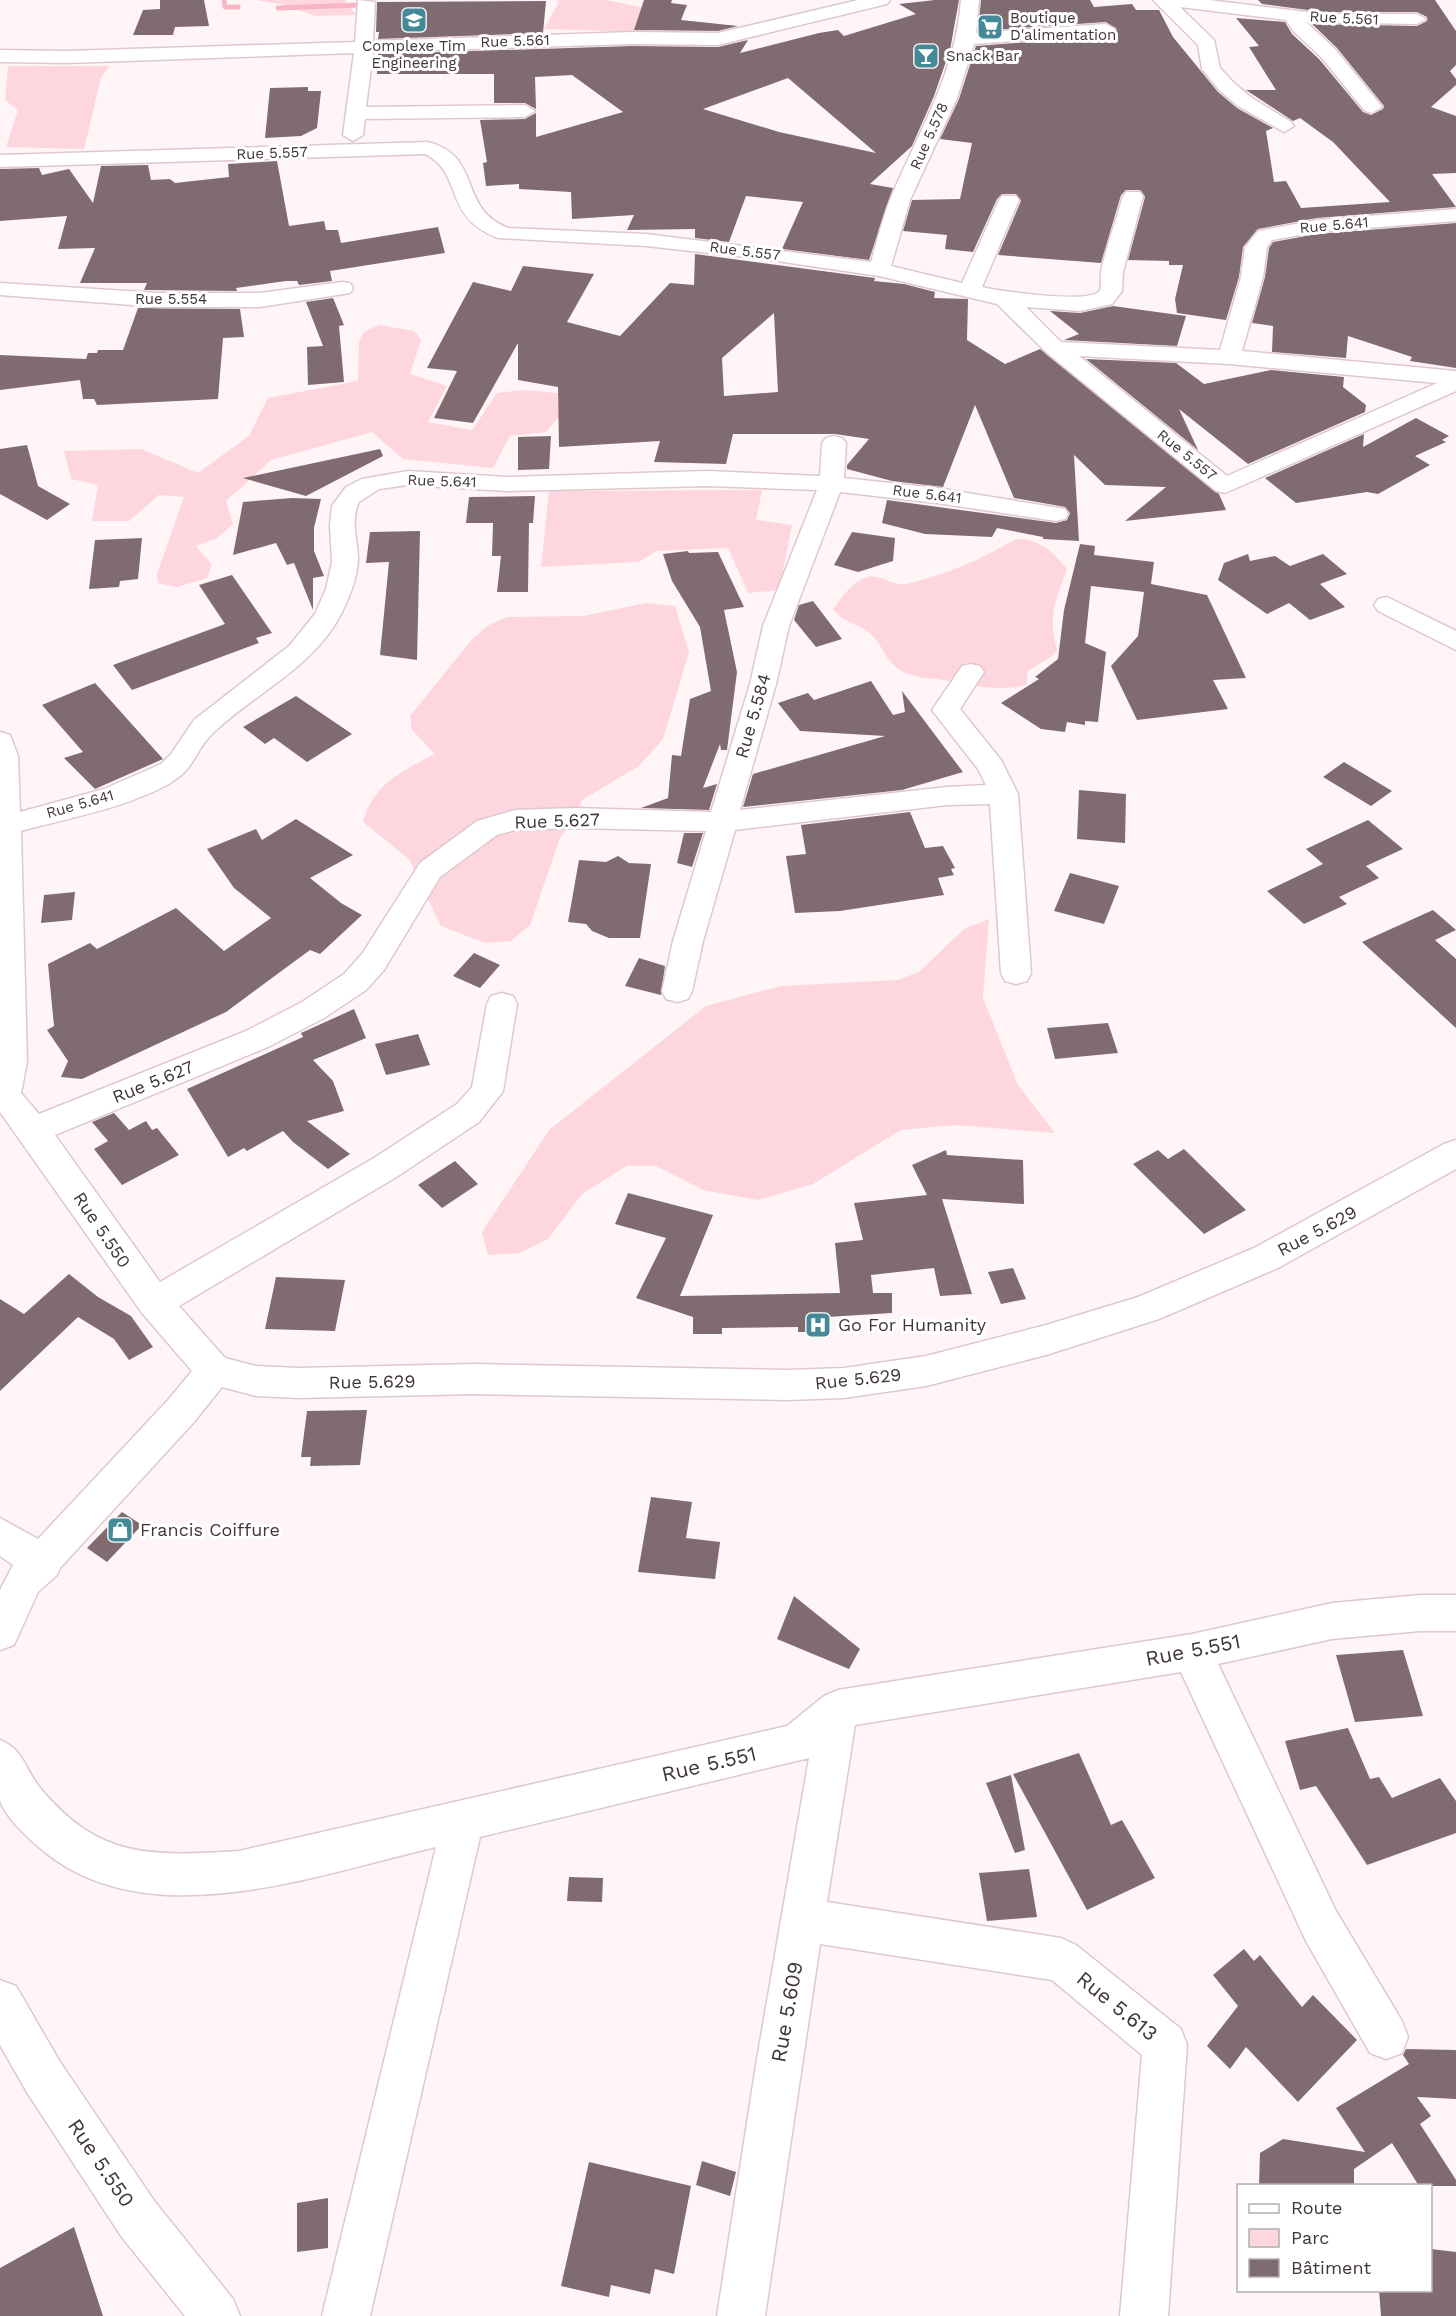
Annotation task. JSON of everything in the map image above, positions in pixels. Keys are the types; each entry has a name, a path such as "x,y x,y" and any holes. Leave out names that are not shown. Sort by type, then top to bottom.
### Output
{"street":[{"name":"Rue 5.561","path":"0,56 67,57 632,38 718,39 881,0"},
{"name":"Rue 5.578","path":"879,270 902,194 955,79 970,23 970,0"},
{"name":"Rue 5.561","path":"1163,0 1197,5 1224,3 1355,21 1417,19"},
{"path":"1163,0 1207,44 1210,69 1227,87 1245,102 1284,126"},
{"path":"351,152 364,46 366,2"},
{"path":"1291,14 1300,28 1328,53 1372,107"},
{"path":"966,39 1106,29"},
{"path":"355,114 525,111"},
{"name":"Rue 5.557","path":"0,161 351,152 422,148 444,154 451,161 469,210 489,230 505,234 591,236 668,242 879,270 1005,299 1055,348 1225,486 1452,382"},
{"path":"1005,299 1080,304 1104,299 1111,291 1112,272 1133,196"},
{"path":"969,291 984,262 1009,200"},
{"name":"Rue 5.641","path":"1229,357 1252,278 1256,247 1265,235 1317,226 1456,215"},
{"name":"Rue 5.554","path":"0,289 159,300 229,298 260,300 342,288"},
{"path":"1055,348 1229,357 1452,382"},
{"name":"Rue 5.584","path":"677,991 721,822 763,684 776,626 831,484 834,443"},
{"name":"Rue 5.641","path":"7,825 130,789 173,769 182,760 201,728 267,678 314,634 324,621 339,592 345,562 342,525 346,503 353,493 369,485 388,480 417,479 565,484 704,479 831,484 933,493 1056,514"},
{"path":"1387,605 1456,642"},
{"path":"971,672 946,710 991,766 1004,794 1016,973"},
{"name":"Rue 5.550","path":"0,741 4,756 7,825 8,1008 11,1062 2,1095 34,1130 126,1266 177,1334 214,1370"},
{"name":"Rue 5.627","path":"34,1130 257,1039 313,1010 355,982 373,962 408,902 430,870 461,844 487,828 515,820 575,818 721,822 947,796 1004,794"},
{"path":"154,1303 386,1167 468,1113 487,1091 502,1004"},
{"name":"Rue 5.629","path":"214,1370 256,1381 298,1383 475,1379 787,1385 844,1383 926,1371 1046,1340 1147,1309 1266,1258 1384,1195 1456,1153"},
{"path":"0,1632 22,1575 181,1411 214,1370"},
{"path":"0,1535 22,1575"},
{"name":"Rue 5.551","path":"0,1760 13,1787 40,1823 79,1854 129,1872 175,1876 239,1872 797,1743 838,1709 1192,1652 1332,1621 1420,1613 1456,1614"},
{"path":"1192,1652 1321,1926 1386,2037"},
{"name":"Rue 5.609","path":"741,2316 778,2065 838,1709"},
{"path":"346,2316 463,1820"},
{"name":"Rue 5.613","path":"803,1920 1061,1960 1165,2045 1144,2316"},
{"name":"Rue 5.550","path":"0,2002 44,2078 138,2219 216,2316"}],"green space":[{"path":"256,0 345,0 356,15 315,16 285,5"},
{"path":"556,0 606,0 646,8 646,32 544,29 559,2"},
{"path":"8,66 109,66 101,78 84,149 6,147 18,110 5,100"},
{"path":"379,325 414,331 421,340 410,374 447,386 428,422 472,430 497,393 525,390 575,395 578,419 557,419 546,432 510,436 493,468 403,459 372,432 271,460 226,501 233,524 217,538 196,546 212,565 207,578 177,587 158,583 157,574 184,497 159,495 129,521 92,521 98,485 71,479 64,451 141,449 198,473 249,436 268,398 358,381 359,342 364,332"},
{"path":"762,490 756,520 792,525 779,590 748,593 728,548 657,551 638,562 541,567 549,491"},
{"path":"1016,539 1024,539 1045,547 1067,569 1054,609 1053,628 1057,650 1052,656 1028,671 1026,685 988,688 908,674 892,664 871,634 841,617 833,609 851,587 865,578 876,577 900,584 920,581 962,566"},
{"path":"646,603 675,606 689,652 663,739 639,766 582,800 575,818 560,838 530,925 511,941 485,943 441,926 409,859 363,822 367,809 381,788 412,766 435,754 412,730 410,716 474,637 489,625 507,617 583,616"},
{"path":"989,919 983,998 1018,1085 1055,1133 955,1125 901,1130 813,1184 758,1200 703,1190 656,1166 627,1166 582,1194 548,1239 519,1253 488,1255 482,1232 549,1130 706,1006 781,986 898,980 919,972 964,929"}],"building":[{"path":"160,0 204,0 209,26 175,27 173,35 133,35 143,10 160,9"},
{"path":"644,0 672,0 671,3 687,5 681,20 738,26 718,31 634,30"},
{"path":"959,0 950,50 934,96 912,146 870,184 893,188 869,260 782,249 803,202 746,196 729,242 695,238 695,229 627,230 634,215 572,219 571,192 519,189 519,184 486,186 483,163 487,162 480,120 525,119 536,113 536,137 623,112 572,75 535,77 536,109 525,103 494,103 494,74 377,74 378,54 632,46 718,47 748,40 740,53 819,33 838,30 844,36 916,14 899,4","holes":["788,78 876,153 779,132 703,109"]},
{"path":"981,0 1090,0 1094,7 1132,4 1136,10 1159,10 1173,37 1218,92 1237,108 1273,128 1266,131 1274,182 1286,181 1301,208 1390,202 1333,142 1300,118 1293,121 1246,90 1276,90 1249,47 1259,46 1236,18 1285,22 1292,34 1319,59 1363,112 1371,115 1383,109 1384,106 1337,48 1312,24 1417,26 1427,21 1427,17 1417,12 1322,12 1262,4 1258,0 1435,0 1456,31 1456,65 1450,71 1456,79 1456,85 1431,107 1456,116 1456,173 1432,174 1456,207 1317,218 1258,229 1243,247 1239,277 1226,320 1177,313 1175,299 1183,265 1169,265 1169,261 1128,260 1145,197 1140,190 1126,190 1121,195 1101,263 998,255 1021,201 1016,194 1002,194 997,199 973,252 945,249 947,235 903,231 912,200 960,199 972,143 940,139 959,99 976,46 1106,36 1117,30 1106,22 978,31"},
{"path":"546,1 543,33 378,39 379,32 376,32 377,2"},
{"path":"308,87 308,91 321,91 317,128 301,136 265,138 270,88"},
{"path":"277,161 289,226 324,221 326,230 338,230 341,243 438,227 445,253 330,271 332,281 299,285 297,281 286,281 236,288 237,291 144,290 147,283 80,283 95,248 58,249 67,216 0,221 0,169 39,168 42,175 69,169 93,203 101,166 148,165 151,180 170,179 175,183 229,177 228,164"},
{"path":"1456,223 1456,368 1410,361 1412,357 1348,336 1346,358 1272,352 1273,326 1252,323 1265,277 1269,248 1273,242 1317,234"},
{"path":"695,254 875,278 874,281 904,284 935,292 934,298 968,299 967,340 1005,364 1040,349 1219,494 1226,510 1125,521 1166,487 1105,485 1074,455 1079,541 1043,539 1043,537 997,528 992,537 925,534 882,523 887,500 1056,523 1067,520 1070,513 1065,507 1014,498 975,405 943,487 892,481 847,469 847,465 869,439 835,434 733,434 726,464 654,462 660,441 559,447 558,387 518,380 518,343 473,423 434,418 457,371 427,368 473,282 511,291 523,266 594,274 567,322 620,336 670,283 694,285","holes":["774,313 778,392 724,396 722,358"]},
{"path":"333,298 344,325 339,326 344,382 308,385 307,347 323,346 306,302"},
{"path":"1113,306 1186,316 1177,346 1064,340 1079,334 1050,311 1080,313"},
{"path":"138,308 240,309 244,337 223,338 218,399 97,405 94,399 83,399 80,380 0,390 0,355 86,359 88,353 97,353 98,350 123,350"},
{"path":"1086,359 1176,363 1204,384 1271,370 1344,377 1343,387 1366,405 1365,412 1248,464 1179,409 1198,450"},
{"path":"1416,418 1449,436 1442,440 1446,442 1415,456 1430,465 1378,494 1367,492 1296,503 1265,478 1364,434 1363,447"},
{"path":"551,436 549,469 518,470 518,437"},
{"path":"27,445 38,486 70,504 47,520 0,494 0,449"},
{"path":"380,449 383,456 306,496 243,478"},
{"path":"535,496 533,523 529,523 528,592 497,592 501,556 492,556 493,523 466,523 469,497"},
{"path":"292,498 321,499 314,528 314,551 324,576 313,578 313,610 294,563 287,565 276,543 233,555 243,502"},
{"path":"420,531 417,660 380,655 389,562 366,563 370,532"},
{"path":"852,532 895,538 893,561 858,572 834,565"},
{"path":"142,538 138,579 120,581 119,587 89,589 95,540"},
{"path":"1080,544 1095,546 1094,555 1154,562 1151,584 1207,595 1246,678 1213,680 1228,709 1137,720 1111,666 1138,636 1144,592 1091,586 1085,643 1106,652 1098,722 1085,721 1085,725 1067,722 1065,732 1041,729 1001,703 1039,679 1035,677 1058,659 1064,610"},
{"path":"688,551 689,553 718,552 744,607 724,610 737,672 727,750 721,750 720,744 703,788 717,784 709,810 641,808 668,798 672,755 681,756 690,699 711,691 700,627 672,581 663,554"},
{"path":"1248,554 1250,561 1275,556 1290,566 1323,554 1347,574 1320,584 1345,607 1310,620 1289,603 1267,614 1218,580 1224,563"},
{"path":"232,575 272,633 256,638 259,643 132,690 113,665 225,624 199,585"},
{"path":"813,601 842,639 816,647 794,620 799,605"},
{"path":"871,681 893,715 905,712 902,691 963,772 902,790 743,807 753,774 885,736 800,731 778,703 808,693 814,700"},
{"path":"95,683 163,759 95,789 64,758 83,752 42,705"},
{"path":"296,696 352,734 307,762 274,738 265,744 243,727"},
{"path":"1344,762 1392,791 1371,806 1323,777"},
{"path":"1079,790 1126,794 1125,843 1077,839"},
{"path":"910,812 925,848 943,846 955,868 951,869 954,875 938,878 944,895 840,911 795,913 786,856 806,854 801,825"},
{"path":"296,819 353,855 310,878 341,903 362,915 320,954 310,950 226,1012 82,1079 61,1077 68,1061 47,1030 54,1026 48,964 90,943 97,949 176,908 224,951 271,918 234,888 207,849 256,829 262,840"},
{"path":"1368,820 1403,849 1366,866 1379,878 1339,897 1347,904 1304,924 1267,891 1323,864 1306,849"},
{"path":"684,833 703,833 692,867 677,863"},
{"path":"618,856 629,863 651,864 640,938 609,938 592,931 586,924 568,922 579,860 606,862"},
{"path":"1070,873 1119,886 1104,924 1054,911"},
{"path":"75,892 72,920 41,923 44,895"},
{"path":"1433,910 1456,930 1435,940 1456,959 1456,1028 1362,942"},
{"path":"474,953 500,965 480,988 453,976"},
{"path":"639,958 665,966 661,995 625,986"},
{"path":"354,1009 366,1038 313,1060 333,1081 344,1111 307,1121 350,1154 328,1169 293,1142 283,1131 247,1151 244,1148 228,1157 187,1089 303,1037 301,1033"},
{"path":"1108,1023 1118,1053 1055,1059 1047,1028"},
{"path":"418,1034 430,1065 386,1075 375,1044"},
{"path":"114,1113 129,1130 146,1121 152,1130 157,1128 179,1155 122,1185 94,1149 108,1141 92,1122"},
{"path":"1184,1149 1246,1210 1204,1234 1133,1164 1158,1150 1168,1159"},
{"path":"946,1150 947,1155 1023,1160 1024,1204 942,1199 972,1294 940,1296 934,1268 871,1275 873,1293 892,1293 892,1313 827,1317 828,1332 798,1332 798,1327 722,1328 722,1334 693,1334 693,1317 636,1298 666,1238 615,1224 628,1193 713,1215 680,1296 840,1293 835,1243 863,1240 854,1203 927,1195 912,1165"},
{"path":"455,1161 478,1184 442,1208 418,1185"},
{"path":"1013,1268 1026,1299 1001,1304 988,1272"},
{"path":"69,1274 98,1297 131,1316 153,1347 129,1360 114,1339 78,1317 0,1391 0,1299 24,1314"},
{"path":"276,1277 345,1280 335,1331 265,1329"},
{"path":"367,1410 360,1465 310,1466 311,1457 301,1457 307,1411"},
{"path":"651,1497 692,1502 686,1538 720,1542 715,1579 638,1572"},
{"path":"122,1512 142,1525 107,1562 87,1548"},
{"path":"794,1596 860,1649 849,1669 777,1639"},
{"path":"1403,1650 1423,1716 1355,1722 1336,1655"},
{"path":"1348,1728 1370,1779 1379,1777 1392,1798 1440,1778 1456,1801 1456,1833 1367,1865 1316,1786 1300,1790 1285,1741"},
{"path":"1079,1753 1111,1825 1122,1820 1155,1878 1087,1910 1013,1774"},
{"path":"1011,1775 1025,1850 1015,1853 986,1783"},
{"path":"1029,1869 1037,1917 987,1921 979,1873"},
{"path":"569,1877 603,1878 602,1902 567,1901"},
{"path":"1244,1949 1254,1961 1260,1955 1302,2007 1313,1995 1357,2040 1298,2102 1246,2047 1230,2069 1207,2046 1238,2006 1213,1975"},
{"path":"1406,2049 1456,2050 1456,2099 1417,2097 1431,2116 1420,2124 1456,2180 1456,2186 1418,2184 1392,2143 1354,2169 1354,2184 1259,2184 1260,2153 1283,2139 1365,2152 1336,2108 1409,2064 1403,2055"},
{"path":"702,2161 736,2172 730,2196 696,2185"},
{"path":"589,2162 691,2186 674,2274 655,2269 650,2294 611,2285 609,2297 561,2286"},
{"path":"328,2198 328,2248 297,2252 297,2203"},
{"path":"74,2227 103,2316 0,2316 0,2268"},
{"path":"1432,2249 1456,2252 1456,2316 1381,2316 1379,2292 1432,2292"}],"waterway":[{"path":"224,0 225,7 238,7"},
{"path":"278,8 360,5"}],"place":[{"name":"Complexe Tim Engineering","path":"414,20"},
{"name":"Boutique D'alimentation","path":"990,27"},
{"name":"Snack Bar","path":"926,56"},
{"name":"Go For Humanity","path":"818,1325"},
{"name":"Francis Coiffure","path":"120,1530"}]}
